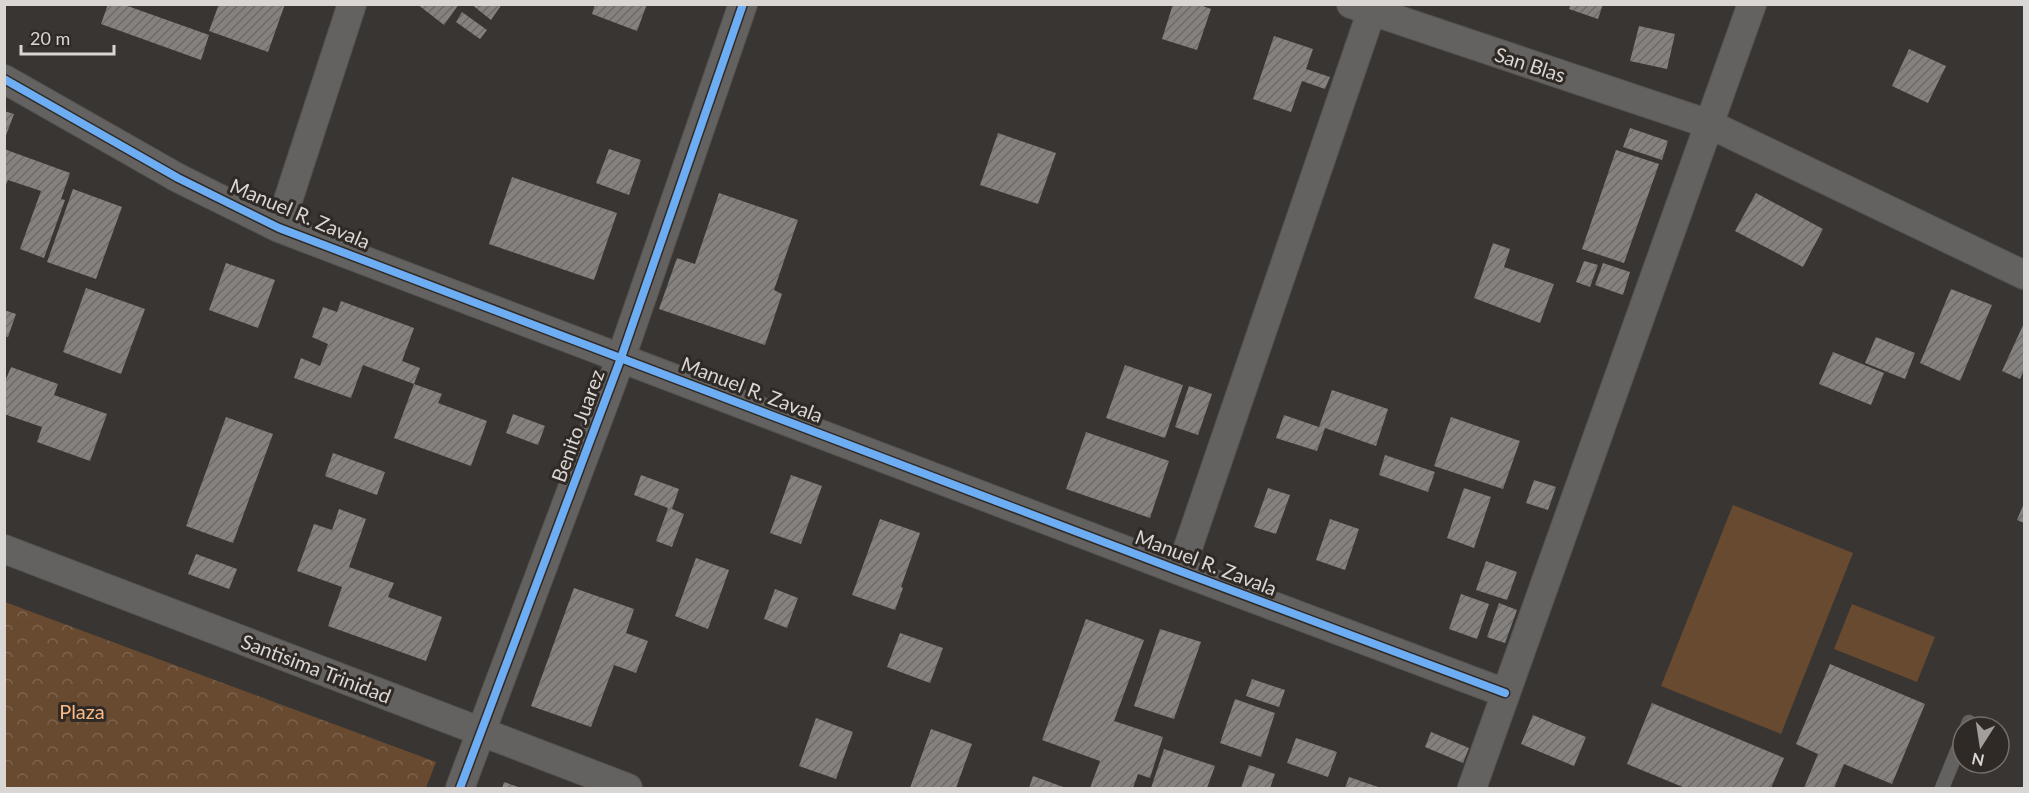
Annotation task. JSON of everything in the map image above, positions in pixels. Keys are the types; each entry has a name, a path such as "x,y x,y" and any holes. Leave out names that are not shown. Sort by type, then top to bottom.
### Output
{"street":[{"path":"279,228 352,4"},
{"name":"Benito Juarez","path":"460,789 621,358 743,4"},
{"path":"1472,789 1752,4"},
{"path":"1180,571 1366,7"},
{"name":"San Blas","path":"1366,7 1709,124 2025,276"},
{"name":"Manuel R. Zavala","path":"4,79 178,178 279,228 1505,693"},
{"name":"Santisima Trinidad","path":"4,549 628,789"}],"lane":[{"path":"1942,789 1951,766"}],"green space":[{"path":"1733,505 1853,553 1781,734 1661,686"},
{"name":"Plaza","path":"5,602 436,762 426,788 5,788"},
{"path":"1852,604 1935,637 1917,682 1834,649"}],"building":[{"path":"108,4 122,4 209,35 201,60 101,24"},
{"path":"219,4 285,4 268,52 209,31"},
{"path":"417,4 459,4 444,25"},
{"path":"471,4 502,4 491,20"},
{"path":"595,4 647,4 637,31 592,14"},
{"path":"1173,4 1197,4 1211,9 1197,50 1162,39"},
{"path":"1571,4 1603,4 1598,19 1569,9"},
{"path":"462,12 487,30 480,39 456,22"},
{"path":"1639,26 1675,34 1667,69 1630,61"},
{"path":"1274,36 1313,49 1306,69 1330,77 1325,89 1302,81 1291,112 1253,99"},
{"path":"1909,49 1946,66 1928,103 1892,86"},
{"path":"4,111 14,114 5,138 4,138"},
{"path":"1630,128 1668,141 1662,160 1623,147"},
{"path":"998,133 1056,153 1038,204 980,185"},
{"path":"4,149 70,173 61,199 65,200 44,258 20,249 41,191 8,180 4,189"},
{"path":"609,149 641,160 629,195 596,183"},
{"path":"1616,150 1659,164 1624,263 1582,249"},
{"path":"512,177 617,213 594,280 489,244"},
{"path":"73,189 122,207 96,279 47,262"},
{"path":"719,193 798,220 774,290 782,294 765,345 659,309 677,258 695,264"},
{"path":"1756,193 1823,229 1803,267 1735,231"},
{"path":"1493,243 1510,249 1504,267 1554,284 1540,323 1474,298"},
{"path":"1584,261 1598,265 1590,287 1576,282"},
{"path":"226,263 275,280 258,328 209,310"},
{"path":"1603,263 1630,272 1623,295 1595,285"},
{"path":"86,288 145,309 121,374 63,352"},
{"path":"1951,289 1992,305 1960,381 1920,363"},
{"path":"341,301 414,328 402,361 420,368 414,384 363,365 351,398 294,378 301,358 320,366 328,344 312,337 323,307 337,312"},
{"path":"4,310 16,314 8,337 4,336"},
{"path":"2024,323 2024,370 2020,379 2002,371"},
{"path":"1876,337 1915,353 1905,379 1865,363"},
{"path":"1833,352 1884,373 1871,405 1819,384"},
{"path":"1125,365 1183,385 1165,438 1106,418"},
{"path":"11,367 58,384 54,395 107,414 90,461 37,442 42,427 4,414 4,384"},
{"path":"414,384 442,394 438,403 487,421 471,466 394,438"},
{"path":"1189,386 1212,394 1198,435 1175,427"},
{"path":"1332,390 1388,409 1376,446 1325,428 1317,451 1276,438 1284,415 1319,427"},
{"path":"513,414 545,426 538,445 506,433"},
{"path":"226,417 273,434 233,543 186,526"},
{"path":"1451,417 1520,441 1503,489 1434,466"},
{"path":"1086,432 1169,461 1150,518 1066,489"},
{"path":"333,453 385,472 377,495 325,476"},
{"path":"1385,455 1435,472 1428,492 1379,475"},
{"path":"641,475 679,489 672,509 684,514 672,547 656,541 668,508 634,495"},
{"path":"791,475 822,486 801,544 770,533"},
{"path":"1534,480 1556,487 1548,510 1526,503"},
{"path":"1268,488 1290,495 1276,534 1254,527"},
{"path":"1464,488 1491,497 1474,548 1447,538"},
{"path":"2024,503 2024,523 2017,520"},
{"path":"339,509 366,519 349,567 394,583 388,597 442,617 426,661 328,626 342,587 297,571 314,524 332,530"},
{"path":"880,519 920,533 895,610 852,595"},
{"path":"1330,519 1359,529 1345,570 1316,560"},
{"path":"196,554 237,569 229,589 188,574"},
{"path":"696,558 729,570 708,629 675,616"},
{"path":"1486,561 1517,572 1507,600 1476,590"},
{"path":"574,588 634,609 626,633 648,641 636,673 614,665 591,727 531,706"},
{"path":"775,589 798,598 787,628 764,619"},
{"path":"1461,594 1489,604 1477,639 1449,629"},
{"path":"1499,603 1517,610 1505,643 1487,637"},
{"path":"1086,619 1144,640 1114,721 1163,737 1150,778 1138,774 1133,788 1090,788 1100,761 1042,740"},
{"path":"1160,629 1201,642 1174,719 1134,706"},
{"path":"900,633 943,648 930,683 887,667"},
{"path":"1830,664 1925,704 1892,784 1844,764 1834,788 1804,788 1818,754 1796,744"},
{"path":"1252,679 1285,690 1279,707 1246,696"},
{"path":"1235,699 1275,713 1261,757 1220,743"},
{"path":"1652,703 1784,758 1771,788 1685,788 1627,764"},
{"path":"1533,715 1586,737 1574,766 1521,744"},
{"path":"816,718 853,732 836,779 799,766"},
{"path":"931,729 972,744 956,788 910,788"},
{"path":"1431,732 1469,748 1463,763 1425,747"},
{"path":"1296,738 1337,752 1328,777 1287,763"},
{"path":"1164,749 1215,766 1207,788 1151,788"},
{"path":"1249,765 1275,774 1270,788 1241,788"},
{"path":"1033,776 1066,788 1029,788"},
{"path":"1349,777 1381,788 1345,788"},
{"path":"504,782 521,788 502,788"}],"cycle path":[{"path":"460,788 621,358 743,4"},
{"path":"4,79 178,178 279,228 1505,693"}]}
